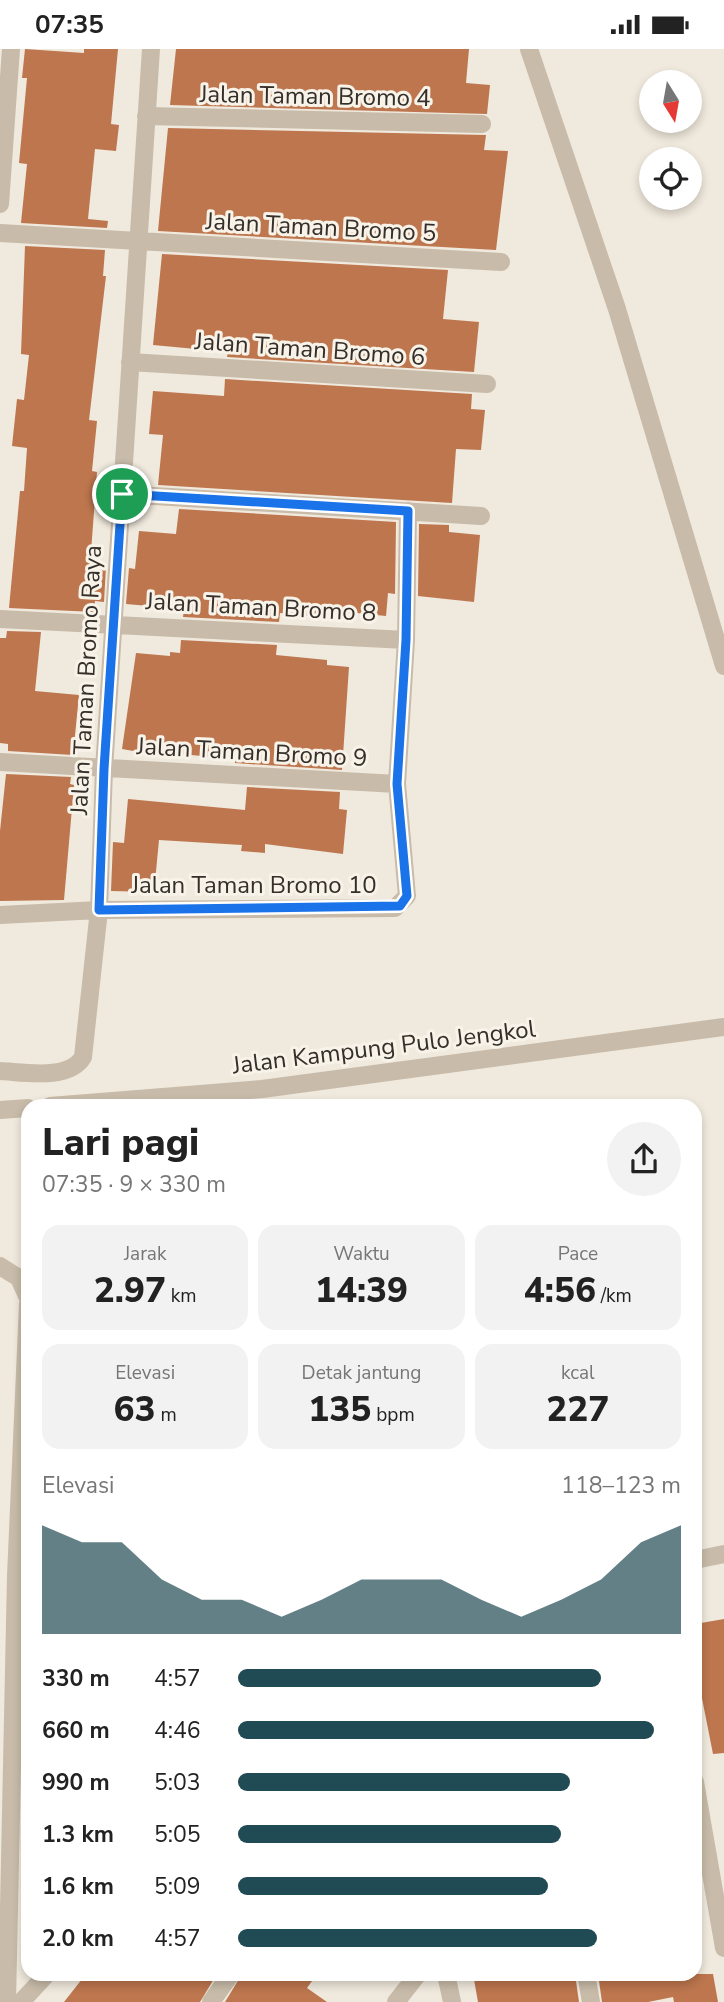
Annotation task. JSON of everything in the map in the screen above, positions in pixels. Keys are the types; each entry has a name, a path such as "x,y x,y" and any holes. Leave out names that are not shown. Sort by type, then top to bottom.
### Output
{"street":[{"path":"0,204 11,49"},
{"name":"Jalan Taman Bromo Raya","path":"0,1071 51,1072 70,1069 80,1062 99,910 104,769 150,49"},
{"path":"529,49 617,309 724,666"},
{"name":"Jalan Taman Bromo 4","path":"146,117 482,124"},
{"name":"Jalan Taman Bromo 5","path":"0,233 501,262"},
{"name":"Jalan Taman Bromo 6","path":"130,362 487,384"},
{"path":"122,494 481,516"},
{"path":"397,784 406,640 408,511"},
{"name":"Jalan Taman Bromo 8","path":"0,618 114,622 406,640"},
{"name":"Jalan Taman Bromo 9","path":"0,762 397,784"},
{"name":"Jalan Taman Bromo 10","path":"0,915 99,910 395,908 406,900 397,784"},
{"name":"Jalan Kampung Pulo Jengkol","path":"137,1099 262,1089 724,1027"},
{"path":"0,1110 21,1108"},
{"path":"0,1266 19,1278 21,1282"},
{"path":"7,2002 15,1577 21,1502"},
{"path":"702,1559 724,1554"},
{"path":"702,1844 724,1948"},
{"path":"21,2002 40,1981"},
{"path":"211,2002 226,1981"},
{"path":"396,2002 412,1981"},
{"path":"448,1981 452,2002"},
{"path":"587,1981 591,2002"}],"building":[{"path":"25,49 84,53 84,49 118,49 111,124 119,125 116,151 95,149 88,219 108,221 107,228 21,223 27,164 19,163 27,78 22,78"},
{"path":"176,49 469,49 466,83 490,85 487,114 170,105"},
{"path":"168,128 486,135 484,150 508,151 496,250 158,231"},
{"path":"25,246 105,250 103,276 106,276 89,420 97,421 92,471 97,472 90,565 106,566 104,602 95,601 94,612 9,608 20,491 24,491 27,448 12,446 17,399 24,400 29,355 21,354"},
{"path":"162,254 448,270 443,319 479,322 474,372 227,357 228,352 153,345"},
{"path":"225,379 472,394 471,409 485,410 481,450 456,449 452,503 158,485 163,435 149,434 153,391 224,396"},
{"path":"179,509 396,522 395,594 388,593 386,616 347,612 346,619 280,613 279,622 183,617 184,609 126,604 129,568 135,569 139,531 176,534"},
{"path":"419,524 449,525 449,532 480,535 474,602 418,596"},
{"path":"7,631 41,632 35,691 79,695 73,755 8,751 8,744 0,743 0,638 6,638"},
{"path":"181,640 277,645 276,655 327,660 327,665 349,667 342,770 235,763 235,759 180,754 179,759 122,749 136,653 170,656 170,652 180,653"},
{"path":"6,774 71,777 70,784 74,785 64,900 0,901 0,831"},
{"path":"247,787 340,792 339,809 347,810 343,854 265,844 265,853 241,851 242,845 159,840 154,892 111,891 113,842 124,843 128,799 245,810"},
{"path":"724,1619 724,1753 713,1754 702,1698 702,1623"},
{"path":"702,1974 713,1974 718,2002 674,2002 673,1997 648,2002 602,2002 599,1981 702,1981"},
{"path":"80,1981 213,1981 200,2002 64,2002"},
{"path":"238,1981 312,1981 307,1988 327,2002 225,2002"},
{"path":"474,1981 576,1981 579,2002 478,2002"}],"route":[{"path":"122,494 408,511 406,640 397,784 407,896 400,906 99,910 104,769 122,494"}]}
